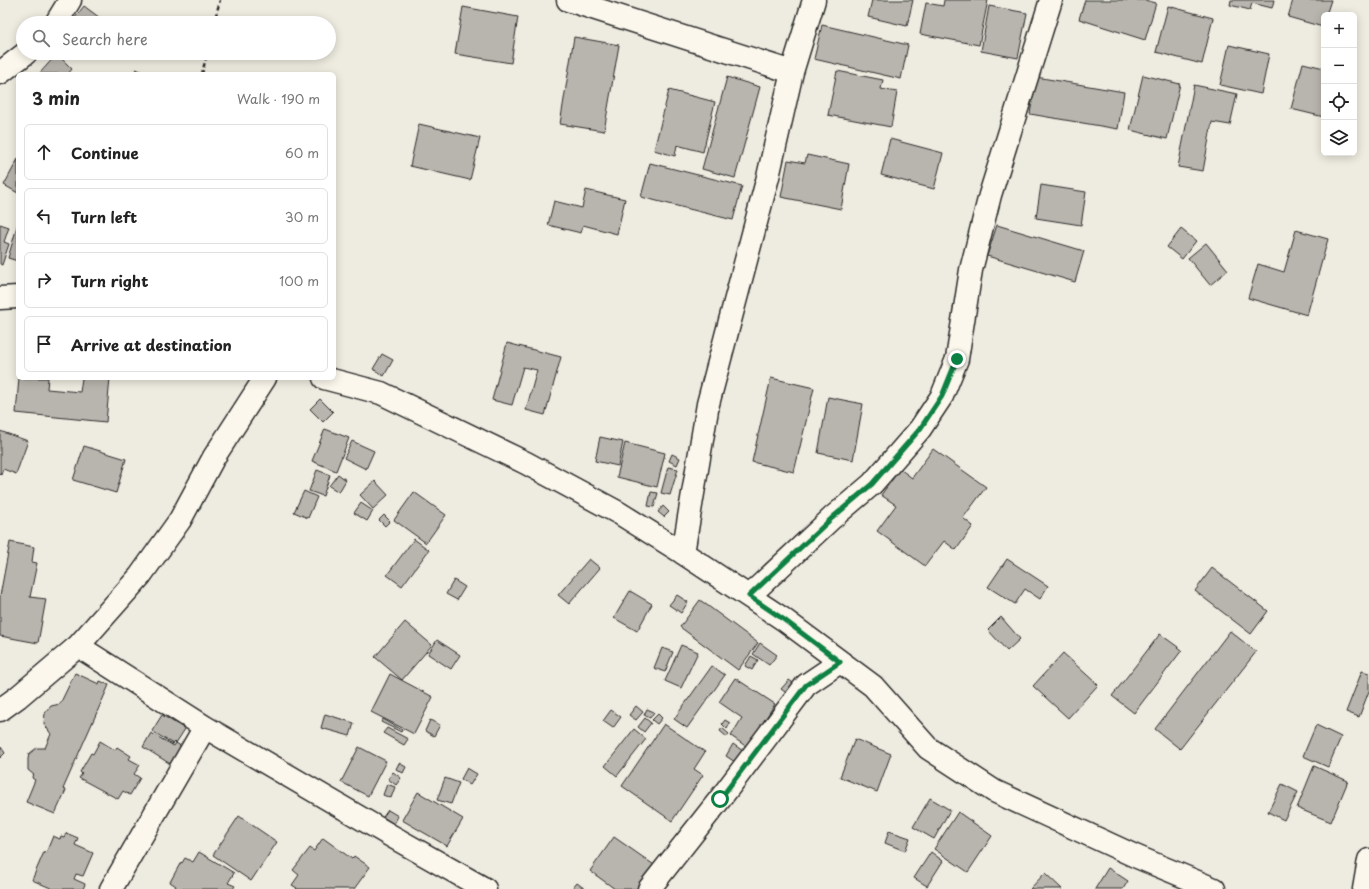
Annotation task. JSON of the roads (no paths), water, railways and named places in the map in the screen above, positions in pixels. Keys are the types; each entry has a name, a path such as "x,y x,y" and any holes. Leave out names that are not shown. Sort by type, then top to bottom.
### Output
{"street":[{"path":"60,16 70,0"},
{"path":"683,553 708,404 768,177 792,72 814,0"},
{"path":"749,596 832,518 872,484 920,429 942,396 957,359 971,270 990,195 1051,0"},
{"path":"578,2 792,72"},
{"path":"0,73 17,60"},
{"path":"0,298 16,298"},
{"path":"0,710 18,697 78,646 140,576 180,520 214,457 264,380"},
{"path":"332,380 381,393 526,463 619,513 783,619 873,686 928,748 994,791 1135,856 1214,889"},
{"path":"78,646 205,727 484,889"},
{"path":"649,889 720,799 806,685 840,662"},
{"path":"111,889 205,727"},
{"path":"1364,889 1369,860"}]}
